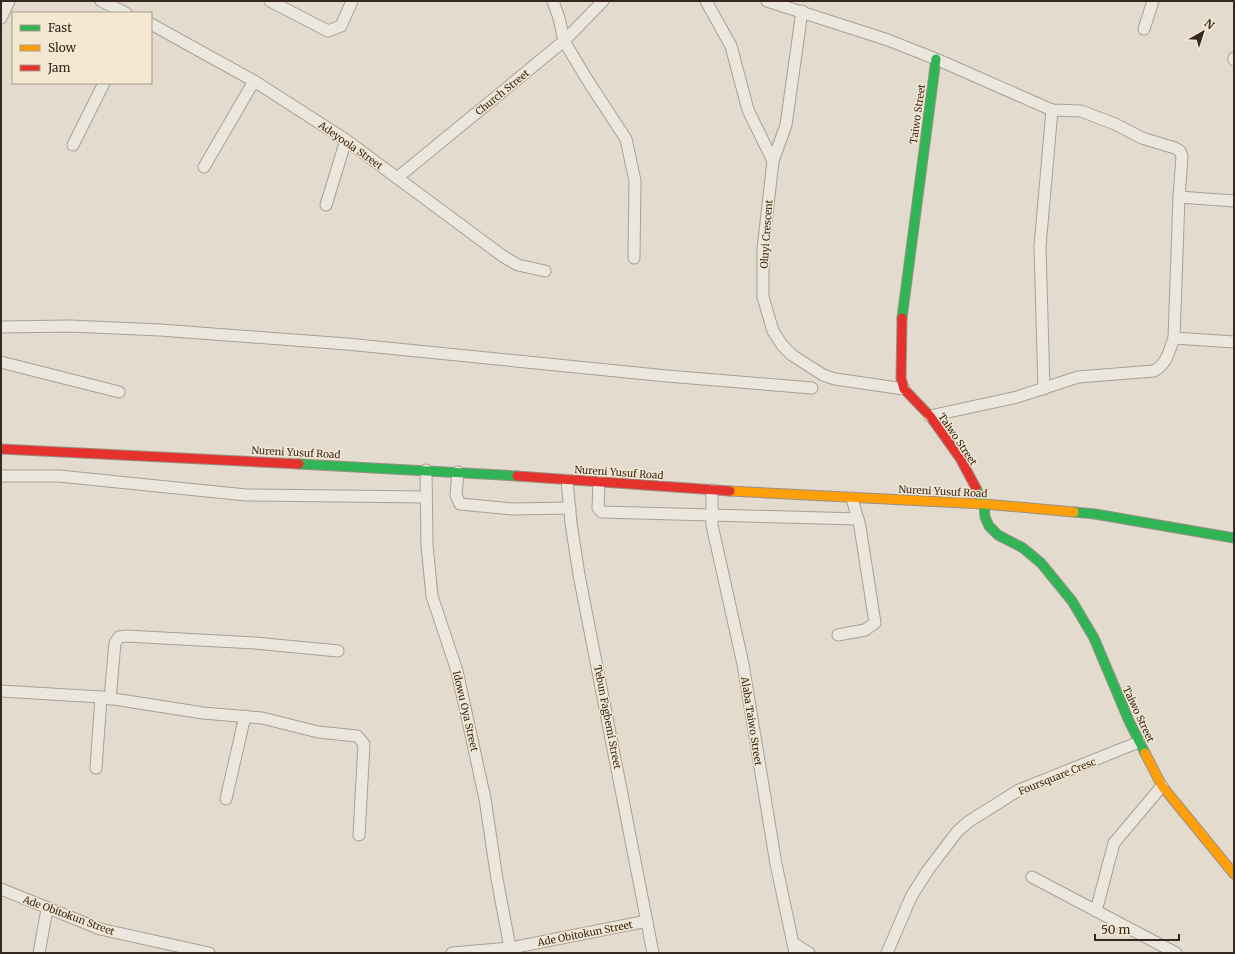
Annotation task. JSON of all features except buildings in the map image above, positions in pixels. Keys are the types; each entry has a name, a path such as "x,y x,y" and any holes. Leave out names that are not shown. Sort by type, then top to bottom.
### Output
{"street":[{"path":"1,18 9,1"},
{"path":"101,1 124,12"},
{"path":"270,1 328,30 341,26 352,1"},
{"path":"553,1 559,18 564,41 626,139 635,181 634,258"},
{"name":"Church Street","path":"397,178 564,41 603,1"},
{"path":"706,1 731,46 748,110 772,161"},
{"path":"767,1 802,11 888,40 936,59 1052,110 1080,111 1091,114 1142,138 1180,151 1182,156 1178,197 1174,338 1162,367 1154,371 1078,377 1017,397 930,416"},
{"path":"1144,29 1154,1"},
{"name":"Oluyi Crescent","path":"802,11 786,125 772,161 763,249 763,297 773,330 782,345 792,355 823,375 835,380 904,390"},
{"name":"Adeyoola Street","path":"152,25 254,80 346,140 504,257 518,265 545,271"},
{"name":"Taiwo Street","path":"936,59 902,310 901,378 904,390 930,416 960,458 984,504 985,517 989,526 998,535 1023,548 1041,564 1056,580 1072,601 1094,638 1139,742 1162,786 1192,826 1234,874"},
{"path":"204,167 254,80"},
{"path":"73,145 104,84"},
{"path":"1044,389 1040,246 1052,110"},
{"path":"326,205 346,140"},
{"path":"1178,197 1234,201"},
{"path":"1,327 70,326 160,330 331,343 659,376 812,388"},
{"path":"1174,338 1234,342"},
{"path":"1,362 119,392"},
{"name":"Nureni Yusuf Road","path":"1,450 426,470 712,490 984,504 1095,514 1234,538"},
{"name":"Idowu Oya Street","path":"426,470 426,545 432,596 458,671 485,800 496,879 511,950"},
{"path":"458,472 456,495 460,504 513,509 570,508"},
{"path":"1,476 59,476 246,495 426,497"},
{"name":"Tebun Fagbemi Street","path":"567,480 579,575 653,953"},
{"path":"599,482 598,508 602,512 858,519"},
{"name":"Alaba Taiwo Street","path":"712,490 711,516 742,664 776,864 794,948"},
{"path":"838,635 865,630 875,623 868,569 858,519 852,498"},
{"path":"96,768 105,698 115,643 119,637 126,636 255,643 338,651"},
{"path":"1,691 105,698 203,713 262,718 318,732 357,736 364,744 359,835"},
{"path":"226,799 245,716"},
{"name":"Foursquare Cresc","path":"887,953 911,897 928,870 957,832 968,822 1019,790 1139,742"},
{"path":"1096,911 1114,843 1162,786"},
{"path":"1032,878 1176,953"},
{"name":"Ade Obitokun Street","path":"1,889 47,909 100,928 209,953"},
{"path":"39,953 47,909"},
{"name":"Ade Obitokun Street","path":"452,953 511,950 647,921"},
{"path":"794,948 809,953"}],"traffic: fast":[{"path":"902,318 936,59"},
{"path":"299,464 517,476"},
{"path":"976,488 984,504 985,517 989,526 998,535 1023,548 1041,563 1072,601 1094,638 1129,721 1145,753"},
{"path":"1074,512 1095,514 1234,538"}],"traffic: slow":[{"path":"730,491 984,504 1074,512"},
{"path":"1145,753 1162,786 1234,874"}],"traffic: jam":[{"path":"902,318 901,378 904,389 930,416 960,458 976,488"},
{"path":"1,449 299,464"},
{"path":"517,476 730,491"}]}
